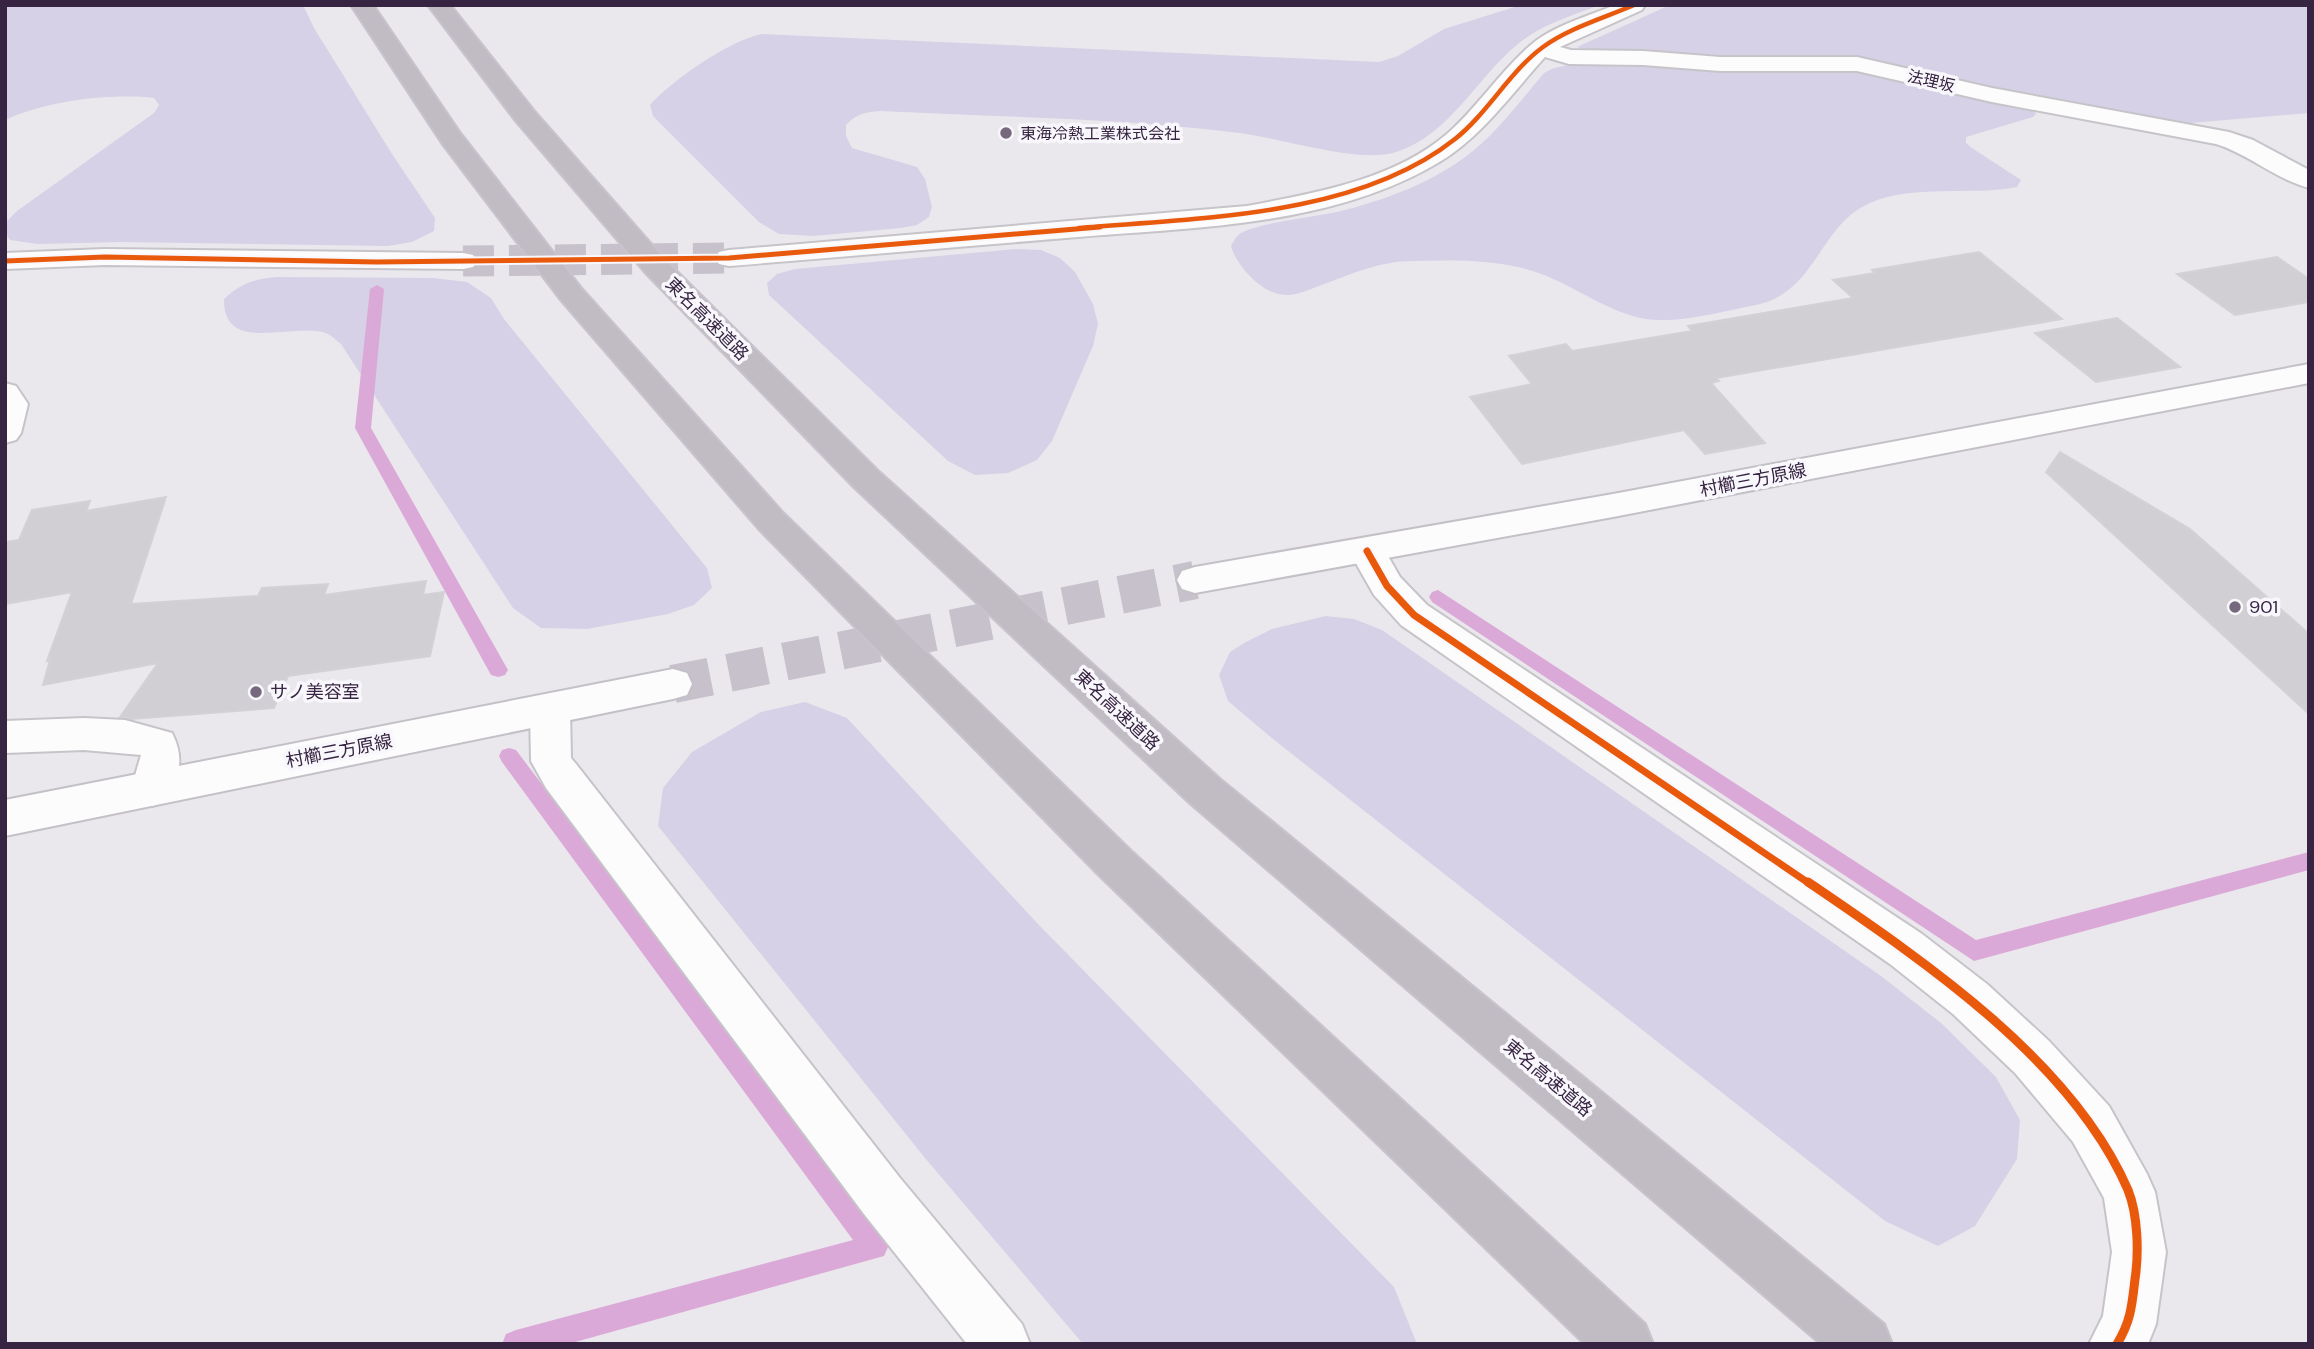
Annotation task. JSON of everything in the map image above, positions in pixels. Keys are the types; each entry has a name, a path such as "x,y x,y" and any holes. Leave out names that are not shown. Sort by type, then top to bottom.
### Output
{"highway":[{"path":"362,5 451,138 571,294 771,521 1115,863 1625,1344"},
{"name":"東名高速道路","path":"439,5 525,116 654,266 866,479 1206,792 1864,1344"}],"street":[{"path":"729,258 1247,214 1333,197 1404,171 1456,139 1541,48 1634,5"},
{"name":"法理坂","path":"1541,48 1569,57 1643,58 1720,64 1857,65 1992,95 2220,136 2253,148 2288,172 2309,180"},
{"path":"5,261 105,257 463,261"},
{"name":"村櫛三方原線","path":"1195,580 1367,551 2309,373"},
{"path":"5,393 12,404 5,433"},
{"path":"1367,551 1386,587 1397,601 1414,615 1906,948 1970,999 2032,1056 2091,1124 2129,1192 2139,1252 2129,1324 2117,1344"},
{"name":"村櫛三方原線","path":"5,818 673,684"},
{"path":"550,709 551,761 561,776 882,1196 1002,1344"},
{"path":"5,737 110,735 145,738 158,744 161,752 152,789"}],"shaded area":[{"path":"5,5 303,5 314,28 392,154 435,218 434,231 412,242 388,246 120,242 38,244 10,240 5,233 5,223 17,211 154,113 159,105 154,98 98,98 58,103 5,120"},
{"path":"1521,5 1599,5 1527,37 1503,57 1462,104 1432,133 1415,144 1380,155 1341,153 1239,133 1150,124 880,111 862,114 846,125 846,136 852,148 917,167 925,179 932,207 929,217 917,225 901,228 813,236 779,234 759,222 653,116 650,105 702,63 734,44 762,34 1379,62 1398,56 1444,29"},
{"path":"1670,5 2309,5 2309,113 2190,123 1993,90 1841,57 1735,58 1589,52 1577,47"},
{"path":"1583,62 1856,69 2025,107 2034,110 2036,114 1966,137 1966,143 1972,148 2021,180 2017,187 1904,194 1870,203 1853,213 1839,227 1805,273 1792,287 1776,298 1756,305 1701,316 1658,320 1633,316 1529,270 1463,261 1402,261 1380,265 1286,295 1264,288 1254,281 1235,257 1231,246 1239,234 1250,229 1363,205 1399,193 1433,177 1480,145 1544,73"},
{"path":"1016,249 1041,250 1060,258 1075,272 1093,304 1098,324 1093,346 1052,441 1037,460 1008,473 975,475 948,461 769,295 767,283 777,274 795,269"},
{"path":"276,277 433,278 467,282 491,298 504,319 707,568 712,588 694,605 668,614 587,629 541,628 513,608 341,344 328,334 315,331 248,332 235,327 227,317 224,299 230,294 248,283"},
{"path":"1326,616 1354,619 1382,630 1881,976 1941,1023 1996,1077 2020,1120 2017,1159 1975,1226 1938,1246 1885,1221 1228,701 1219,675 1230,652 1272,629"},
{"path":"805,702 847,718 1037,923 1394,1287 1417,1344 1083,1344 925,1158 658,826 663,788 692,752 761,712"}],"building":[{"path":"1979,252 2062,319 1716,378 1719,381 1711,383 1765,443 1705,454 1684,430 1522,464 1470,397 1532,384 1509,356 1566,344 1572,351 1692,331 1688,326 1853,298 1833,280 1875,273 1872,270"},
{"path":"2277,257 2309,279 2309,302 2235,315 2177,274"},
{"path":"2117,318 2180,367 2096,382 2035,333"},
{"path":"2060,452 2190,529 2309,634 2309,714 2046,472"},
{"path":"166,497 131,604 258,596 262,588 328,584 324,595 426,581 423,595 444,592 430,656 288,676 274,708 131,719 120,717 158,663 43,685 50,660 47,661 72,592 5,604 5,542 19,540 32,510 90,501 86,511"}],"waterway":[{"path":"377,289 363,428 498,670"},
{"path":"1438,597 1974,951 2309,861"},
{"path":"509,756 875,1247 516,1344"}],"tunnel":[{"path":"463,261 729,258"},
{"path":"673,684 1195,580"}],"cycle path":[{"path":"5,261 105,257 377,262 729,258 1247,214 1333,197 1404,171 1456,139 1541,48 1634,5"},
{"path":"1367,551 1387,586 1414,615 1906,949 1970,999 2032,1057 2091,1124 2129,1192 2139,1252 2129,1324 2117,1344"}],"place":[{"name":"東海冷熱工業株式会社","path":"1006,133"},
{"name":"901","path":"2235,607"},
{"name":"サノ美容室","path":"256,692"}]}
